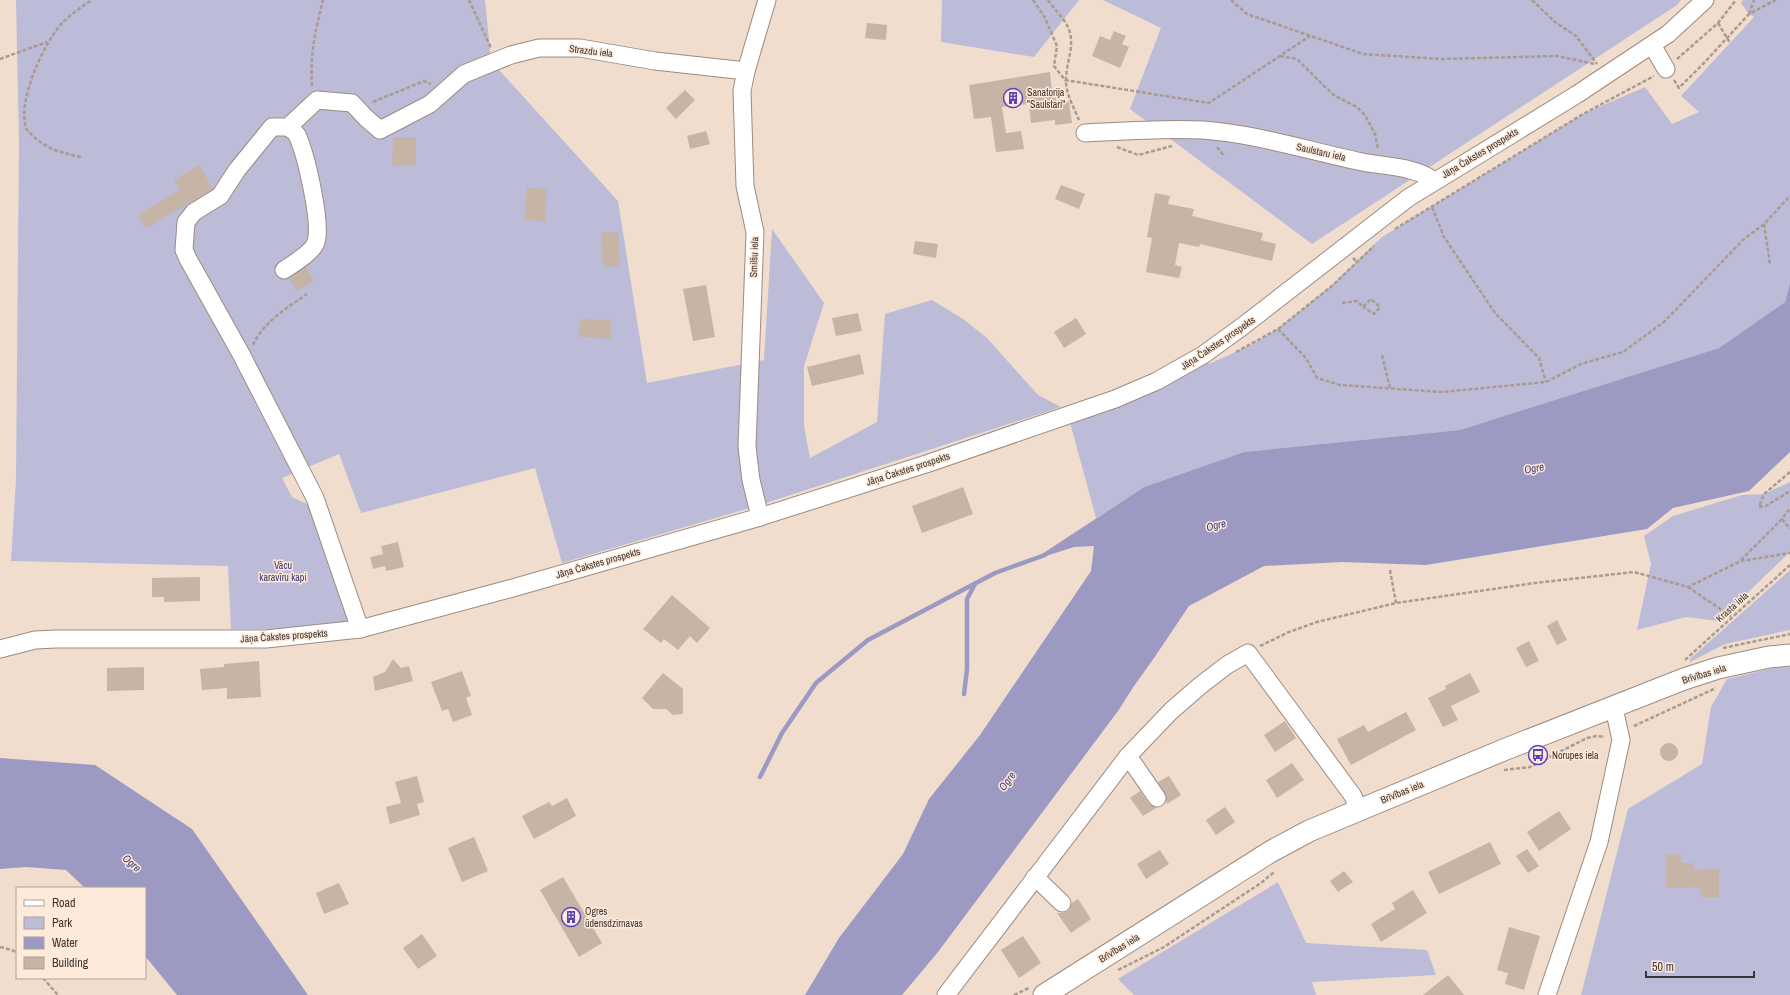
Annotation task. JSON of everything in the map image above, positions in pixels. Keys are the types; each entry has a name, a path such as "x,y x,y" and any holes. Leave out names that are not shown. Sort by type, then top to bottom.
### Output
{"main road":[{"name":"Brīvības iela","path":"1044,995 1270,852 1309,831 1358,809 1684,679 1718,668 1769,657 1790,655"}],"street":[{"name":"Smilšu iela","path":"760,516 751,480 747,447 755,232 745,186 742,91 746,71 767,0"},
{"name":"Jāņa Čakstes prospekts","path":"0,649 35,640 266,639 360,629 509,589 760,516 929,463 1116,399 1157,381 1203,355 1243,326 1392,209 1434,181 1576,95 1652,45 1668,34 1705,0"},
{"path":"1652,45 1666,69"},
{"name":"Strazdu iela","path":"352,103 380,130 430,104 464,74 511,55 539,48 580,48 655,61 746,71"},
{"path":"288,127 317,100 352,103"},
{"path":"284,270 313,249 316,242 317,227 311,181 297,134 288,127 272,127 237,170 220,196 194,212 186,222 184,250 245,362 320,510 360,629"},
{"name":"Saulstaru iela","path":"1085,133 1141,130 1205,130 1275,142 1362,162 1428,175 1434,181"},
{"path":"946,995 1128,756 1171,711 1201,685 1227,665 1248,653 1353,796 1358,809"},
{"path":"1547,995 1599,842 1621,740 1614,708"},
{"path":"1128,756 1157,798"},
{"path":"1035,877 1062,903"}],"path":[{"path":"81,157 62,153 42,145 26,129 24,110 31,78 48,42 63,22 92,0"},
{"path":"317,100 312,86 310,59 322,0"},
{"path":"469,0 498,61"},
{"path":"1033,0 1045,18 1057,46 1054,66 1065,80 1072,103 1085,133"},
{"path":"1048,0 1066,23 1070,32 1071,40 1065,80"},
{"path":"1231,0 1247,14 1363,54 1442,59 1557,56 1598,65 1576,36 1555,22 1532,0"},
{"path":"1395,230 1583,114 1666,69 1718,23 1736,0"},
{"path":"1666,69 1679,88 1704,64 1749,14 1754,0"},
{"path":"1749,14 1776,0"},
{"path":"1718,23 1730,44"},
{"path":"1065,80 1209,103 1310,36"},
{"path":"0,59 48,42"},
{"path":"1280,56 1297,59 1335,96 1346,100 1365,116 1376,134 1378,149 1371,158 1362,162"},
{"path":"352,103 367,104 424,81 446,91"},
{"path":"1377,242 1332,285 1278,329 1306,358 1318,378 1340,385 1442,392 1546,382 1581,364 1622,352 1664,322 1743,240 1764,224 1790,196"},
{"path":"1432,207 1444,237 1495,313 1539,358 1546,382"},
{"path":"1764,224 1770,264"},
{"path":"245,362 256,337 277,315 307,294"},
{"path":"1342,303 1357,301 1363,306 1374,314 1380,307 1370,299 1363,306"},
{"path":"1382,355 1390,388"},
{"path":"1790,472 1764,494 1759,507 1766,506 1790,491"},
{"path":"1741,561 1782,519 1790,508"},
{"path":"1782,519 1790,529"},
{"path":"1688,587 1741,561 1790,553"},
{"name":"Krasta iela","path":"1684,660 1790,565"},
{"path":"1390,570 1396,603"},
{"path":"1248,653 1289,632 1317,622 1396,603 1535,583 1634,572 1688,587 1732,617"},
{"path":"1503,770 1530,767 1587,738 1596,736 1621,740 1631,736 1633,727 1637,724 1692,699"},
{"path":"1113,973 1164,947 1260,883 1278,868"},
{"path":"0,947 16,952"},
{"path":"44,979 58,995"}],"green space":[{"name":"Vācu karavīru kapi","path":"16,0 485,0 491,61 618,201 647,383 764,360 772,229 824,303 804,366 804,426 810,458 877,422 885,314 932,300 963,319 987,338 1038,395 1061,407 757,506 562,563 535,468 361,513 339,454 282,478 292,497 320,510 358,621 284,629 231,629 228,566 11,561 16,479 19,142"},
{"path":"942,0 1079,0 1034,57 941,42"},
{"path":"1103,0 1681,0 1677,5 1312,244 1130,109 1161,28"},
{"path":"1743,0 1790,0 1790,282 1785,302 1719,348 1460,430 1244,452 1144,487 1096,518 1068,415 1203,355 1209,364 1253,344 1278,329 1332,285 1382,237 1583,114 1645,87 1672,124 1699,112 1681,96 1754,17 1749,14 1741,3"},
{"path":"1790,482 1790,552 1718,621 1686,617 1637,630 1651,564 1644,536 1673,516 1742,495 1764,494"},
{"path":"1790,570 1790,630 1725,644 1690,662 1690,659"},
{"path":"1782,666 1790,667 1790,995 1581,995 1628,809 1702,764 1711,707 1727,679"},
{"path":"1278,882 1306,943 1427,950 1436,975 1312,982 1316,995 1134,995 1118,979"}],"water":[{"name":"Ogre","path":"1790,282 1790,452 1749,491 1673,508 1647,529 1426,565 1342,562 1264,566 1189,606 1118,711 938,952 902,995 805,995 839,938 903,854 929,799 980,735 1091,571 1094,546 1074,547 1040,558 1039,556 1144,487 1244,452 1460,430 1719,348 1785,302"},
{"name":"Ogre","path":"0,758 95,765 192,829 308,995 177,995 146,957 146,887 84,887 66,870 26,867 0,869"}],"building":[{"path":"867,23 887,25 886,40 865,38"},
{"path":"1114,31 1126,36 1122,44 1129,47 1120,68 1092,56 1100,36 1110,40"},
{"name":"Sanatorija \"Saulstari\"","path":"1050,72 1052,93 1055,93 1057,104 1069,102 1072,123 1055,125 1055,120 1031,123 1029,104 1002,107 1006,133 1021,131 1024,149 996,152 991,117 974,119 969,85"},
{"path":"685,90 695,100 676,119 666,108"},
{"path":"706,131 710,144 690,149 687,136"},
{"path":"393,137 416,137 416,166 392,166"},
{"path":"199,165 213,189 146,228 138,215 180,190 174,180"},
{"path":"1061,185 1085,194 1079,209 1055,199"},
{"path":"527,188 547,189 545,221 524,220"},
{"path":"1155,193 1170,196 1168,204 1194,209 1192,216 1263,233 1261,240 1276,244 1272,261 1200,244 1199,247 1179,243 1175,265 1182,267 1179,278 1146,272 1152,238 1147,237"},
{"path":"618,232 620,266 603,267 601,233"},
{"path":"915,241 938,244 936,258 913,254"},
{"path":"306,267 314,281 297,291 289,278"},
{"path":"706,285 715,337 693,341 683,289"},
{"path":"858,313 862,331 836,336 832,318"},
{"path":"1076,318 1086,334 1064,348 1054,332"},
{"path":"580,319 611,320 611,339 579,337"},
{"path":"860,354 864,374 812,386 807,367"},
{"path":"963,487 973,514 922,533 912,506"},
{"path":"398,542 404,567 386,571 385,566 373,569 370,557 383,554 381,546"},
{"path":"200,577 200,601 164,602 164,597 152,597 152,578"},
{"path":"672,595 710,628 697,643 690,636 678,650 664,639 661,643 643,629"},
{"path":"1557,620 1567,640 1557,645 1547,626"},
{"path":"1529,641 1539,661 1526,667 1516,648"},
{"path":"393,659 401,668 409,666 413,681 375,691 373,677 385,672"},
{"path":"259,661 261,697 227,699 227,688 202,690 200,669 224,667 224,664"},
{"path":"144,667 144,690 107,691 107,668"},
{"path":"462,671 471,696 466,698 472,715 453,722 448,709 442,711 431,682"},
{"path":"663,673 683,689 683,714 673,715 666,709 653,709 642,698"},
{"path":"1470,673 1480,692 1451,706 1458,720 1443,727 1428,698 1446,689 1445,686"},
{"path":"1406,712 1416,730 1351,765 1337,739 1364,725 1368,732"},
{"path":"1285,721 1296,738 1275,752 1264,735"},
{"path":"1669,743 1675,746 1678,752 1675,758 1669,761 1663,758 1660,752 1663,746"},
{"path":"1292,763 1304,780 1277,798 1266,780"},
{"path":"417,776 424,802 417,804 420,815 390,824 386,807 401,803 395,782"},
{"path":"1169,776 1181,795 1167,804 1165,793 1158,782"},
{"path":"1140,791 1149,804 1156,808 1143,816 1130,798"},
{"path":"567,798 576,816 534,839 522,816 549,802 552,806"},
{"path":"1225,807 1235,822 1216,835 1206,820"},
{"path":"1559,811 1571,829 1539,851 1527,832"},
{"path":"474,837 488,871 462,882 448,848"},
{"path":"1490,842 1501,864 1439,894 1428,872"},
{"path":"1527,849 1539,866 1528,873 1516,856"},
{"path":"1160,850 1169,864 1146,879 1137,864"},
{"path":"1681,854 1681,863 1694,863 1694,870 1719,869 1719,897 1701,897 1700,887 1666,888 1666,855"},
{"path":"1344,871 1353,882 1338,892 1330,881"},
{"name":"Ogres ūdensdzirnavas","path":"563,877 602,943 579,957 540,890"},
{"path":"339,883 349,904 324,914 316,893"},
{"path":"1413,890 1427,913 1381,942 1371,924 1395,909 1392,903"},
{"path":"1078,899 1091,919 1071,933 1057,913 1064,913 1069,910 1072,903"},
{"path":"1509,927 1540,936 1524,990 1505,984 1508,973 1497,970"},
{"path":"422,934 437,956 418,969 403,948"},
{"path":"1023,936 1041,963 1019,978 1001,950"},
{"path":"1448,975 1464,995 1423,995"}],"waterway":[{"path":"760,777 782,733 816,683 868,640 995,573 1045,555"},
{"path":"964,694 967,669 967,599 975,584"}],"place":[{"name":"Sanatorija \"Saulstari\"","path":"1013,98"},
{"name":"Norupes iela","path":"1538,755"},
{"name":"Ogres ūdensdzirnavas","path":"571,917"}]}
